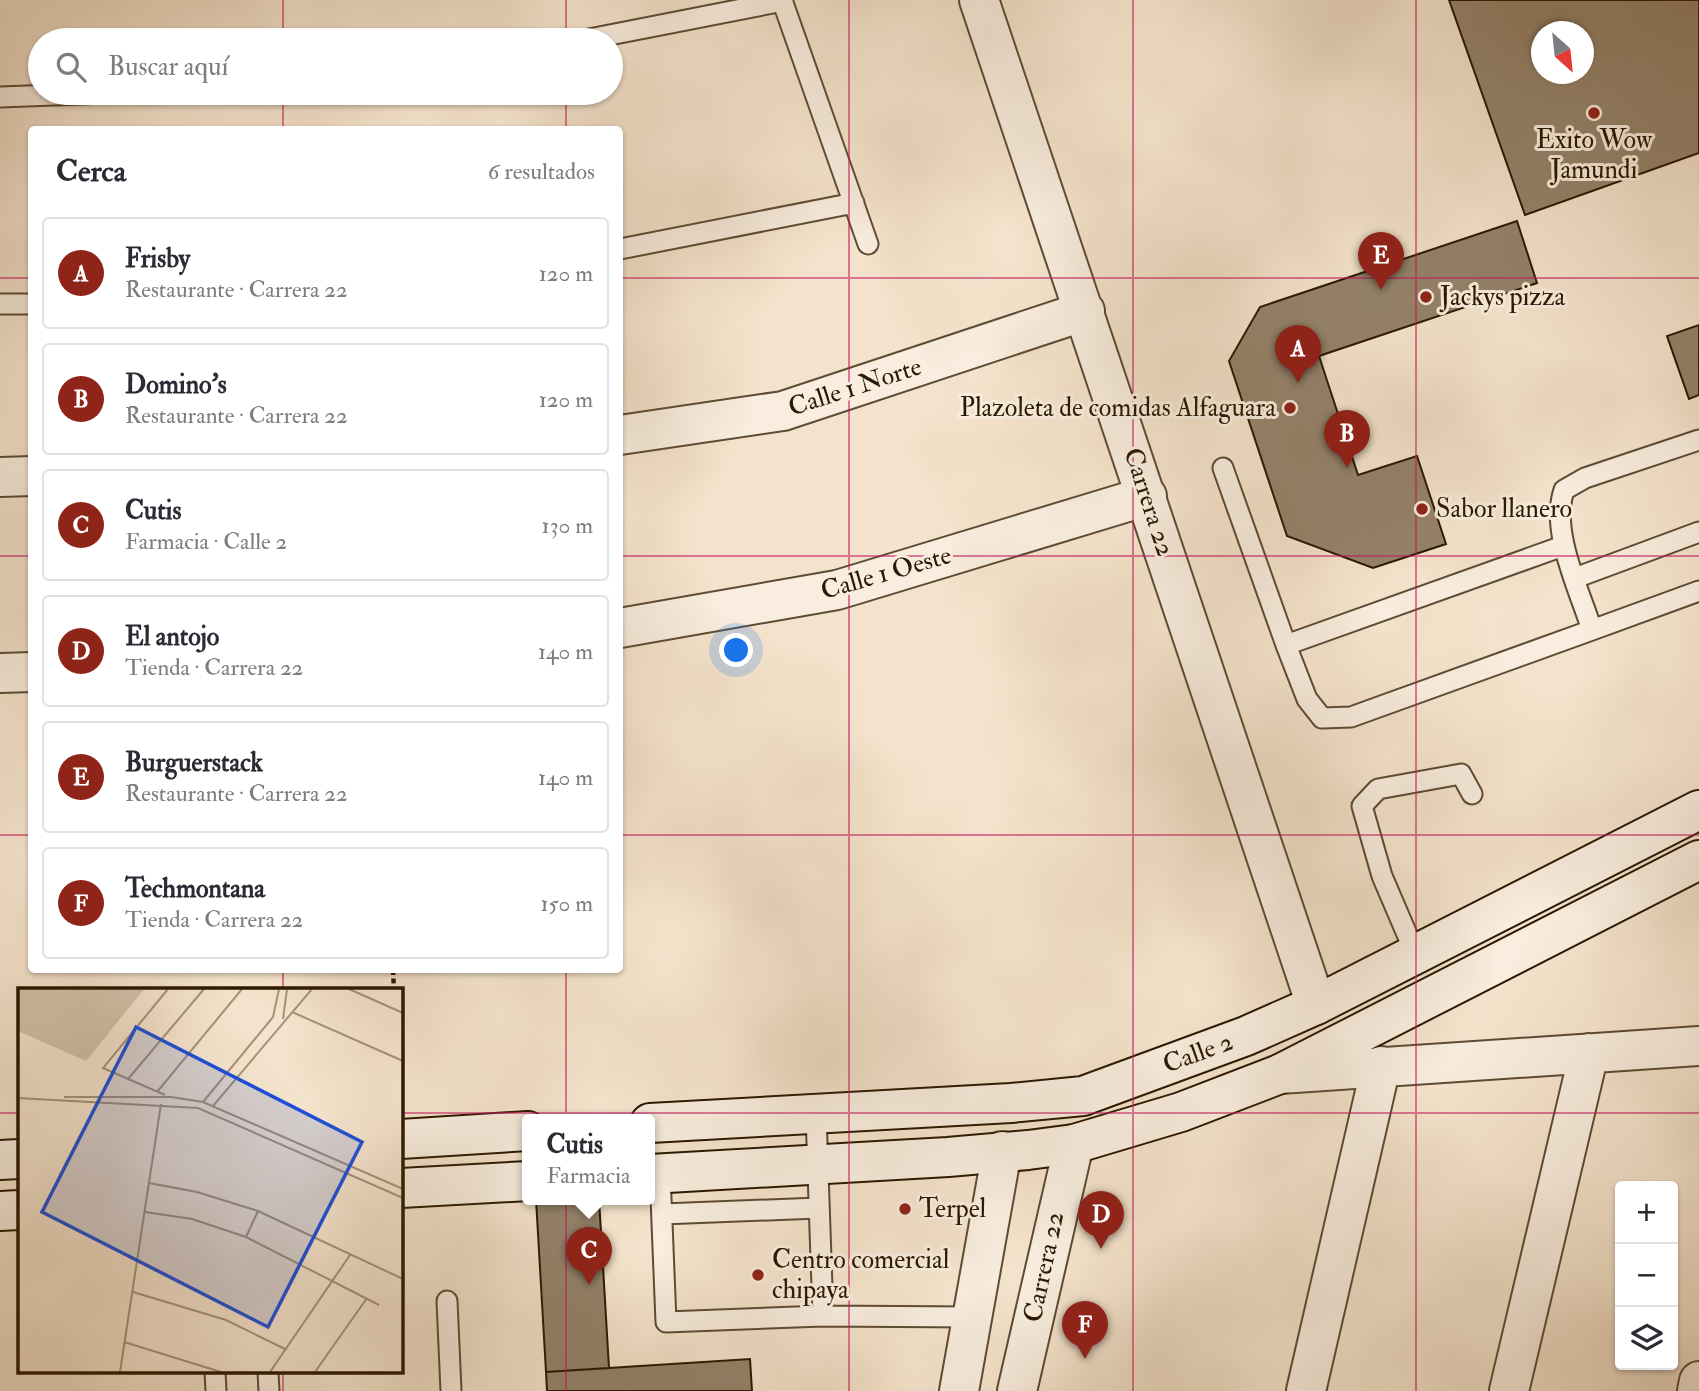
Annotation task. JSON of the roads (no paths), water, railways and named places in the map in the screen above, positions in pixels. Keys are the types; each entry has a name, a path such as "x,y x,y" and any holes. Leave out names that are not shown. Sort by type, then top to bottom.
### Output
{"street":[{"name":"Carrera 22","path":"979,0 1316,1005"},
{"name":"Calle 1 Norte","path":"623,435 783,411 1085,311"},
{"path":"0,477 28,476"},
{"name":"Calle 1 Oeste","path":"623,627 837,590 1147,496"},
{"path":"0,673 28,672"},
{"name":"Calle 2","path":"655,1123 1083,1096 1246,1036 1316,1005 1699,810"},
{"name":"Calle 2","path":"655,1173 819,1165 1074,1144 1181,1112 1280,1074 1699,860"},
{"path":"1280,1074 1699,1046"},
{"path":"1509,1391 1589,1053"},
{"path":"1306,1391 1381,1066"},
{"path":"402,1139 522,1130"},
{"name":"Carrera 22","path":"1017,1391 1074,1144"},
{"path":"959,1391 1002,1152"},
{"path":"0,1160 18,1159"},
{"path":"402,1188 522,1181"},
{"path":"0,1211 18,1210"},
{"path":"1697,1391 1699,1381"}],"lane":[{"path":"623,32 782,1 868,244"},
{"path":"0,97 28,96"},
{"path":"623,248 854,203"},
{"path":"0,304 28,304"},
{"path":"1592,630 1563,546 1559,504 1564,490 1585,478 1699,440"},
{"path":"1223,468 1307,699 1322,718 1351,717 1699,591"},
{"path":"1575,578 1699,532"},
{"path":"1286,645 1563,546"},
{"path":"1415,953 1382,876 1362,806 1378,789 1461,774 1472,794"},
{"path":"816,1114 822,1316"},
{"path":"655,1173 662,1214 666,1322 822,1316 971,1317"},
{"path":"662,1214 819,1208"},
{"path":"447,1301 451,1391"}],"place":[{"name":"Exito Wow Jamundi","path":"1594,113"},
{"name":"Burguerstack","path":"1381,290"},
{"name":"Jackys pizza","path":"1426,297"},
{"name":"Frisby","path":"1298,383"},
{"name":"Plazoleta de comidas Alfaguara","path":"1290,408"},
{"name":"Domino's","path":"1347,468"},
{"name":"Sabor llanero","path":"1422,509"},
{"name":"Terpel","path":"905,1209"},
{"name":"El antojo","path":"1101,1249"},
{"name":"Centro comercial chipaya","path":"758,1275"},
{"name":"Cutis","path":"589,1285"},
{"name":"Techmontana","path":"1085,1359"}]}
